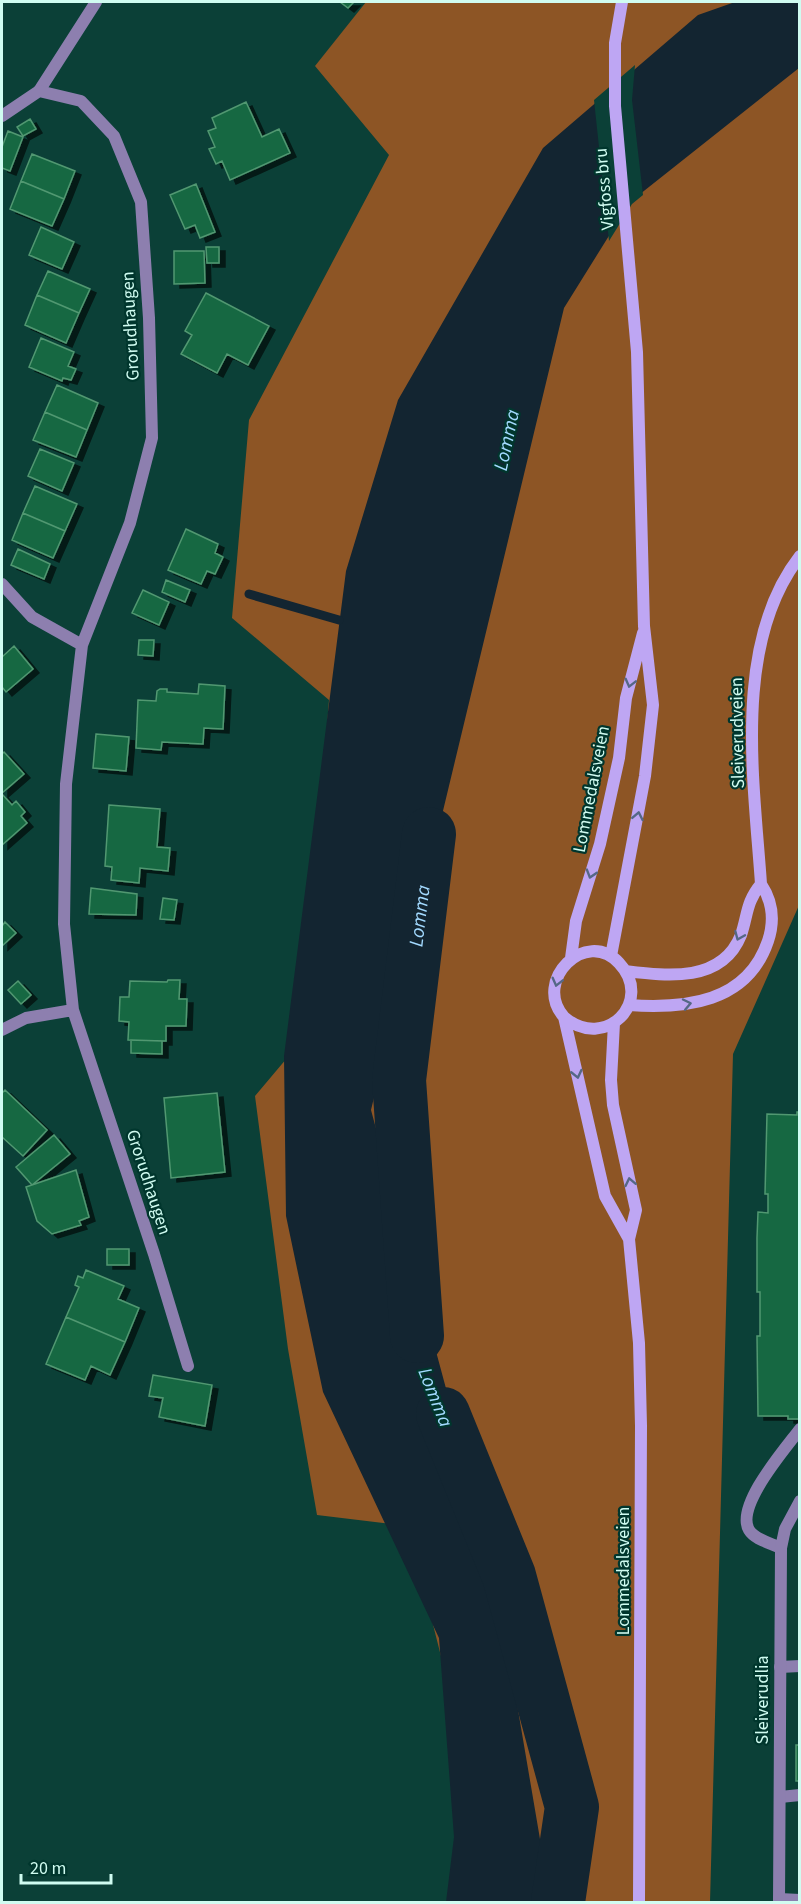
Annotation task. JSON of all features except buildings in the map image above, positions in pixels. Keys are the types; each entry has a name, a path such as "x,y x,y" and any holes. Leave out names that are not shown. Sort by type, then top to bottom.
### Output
{"main road":[{"name":"Vigfoss bru","path":"622,2 618,24 615,106 637,352"},
{"name":"Lommedalsveien","path":"611,956 645,776 653,705 644,626 637,352"},
{"name":"Sleiverudveien","path":"629,1005 686,1006 729,991 743,981 763,955 769,937 772,908 769,896 761,884 752,680 762,632 791,567 800,556"},
{"name":"Lommedalsveien","path":"571,958 576,921 600,844 619,758 626,698 644,626"},
{"path":"626,971 672,976 701,973 712,967 736,944 750,896 761,884"},
{"path":"591,952 611,956 626,971 631,989 629,1005 614,1023 593,1029 579,1027 564,1017 556,1004 554,986 560,970 571,958 591,952"},
{"name":"Lommedalsveien","path":"564,1017 605,1196 629,1239"},
{"name":"Lommedalsveien","path":"614,1023 611,1080 613,1105 636,1210 629,1239 639,1343 641,1426 639,1902"}],"street":[{"path":"2,116 39,91 96,2"},
{"name":"Grorudhaugen","path":"39,91 81,101 114,136 141,202 149,318 152,438 130,523 82,645 66,784 64,924 74,1010 188,1366"},
{"path":"2,584 32,617 82,645"},
{"path":"2,1030 26,1018 74,1010"},
{"path":"781,1548 757,1538 749,1531 746,1514 761,1483 800,1430"},
{"name":"Sleiverudlia","path":"779,1901 781,1548 785,1529 800,1501"},
{"path":"780,1667 800,1666"},
{"path":"780,1797 800,1795"},
{"path":"779,1901 800,1900"}],"shaded area":[{"path":"366,2 799,2 800,903 733,1054 710,1902 473,1902 445,1672 408,1526 317,1515 288,1349 255,1096 303,1039 329,700 232,618 249,420 389,155 315,66"}],"water":[{"path":"735,2 799,2 799,68 630,202 564,308 371,1110 493,1563 541,1845 543,1902 446,1902 454,1837 439,1638 323,1392 286,1216 284,1056 346,571 398,400 543,148 698,15"}],"pier":[{"path":"635,65 632,100 643,195 632,204 609,241 594,100"}],"waterway":[{"path":"249,594 339,620"},
{"name":"Lomma","path":"417,1336 399,1080 429,834"},
{"name":"Lomma","path":"443,1414 509,1576 572,1807 558,1902"}]}
